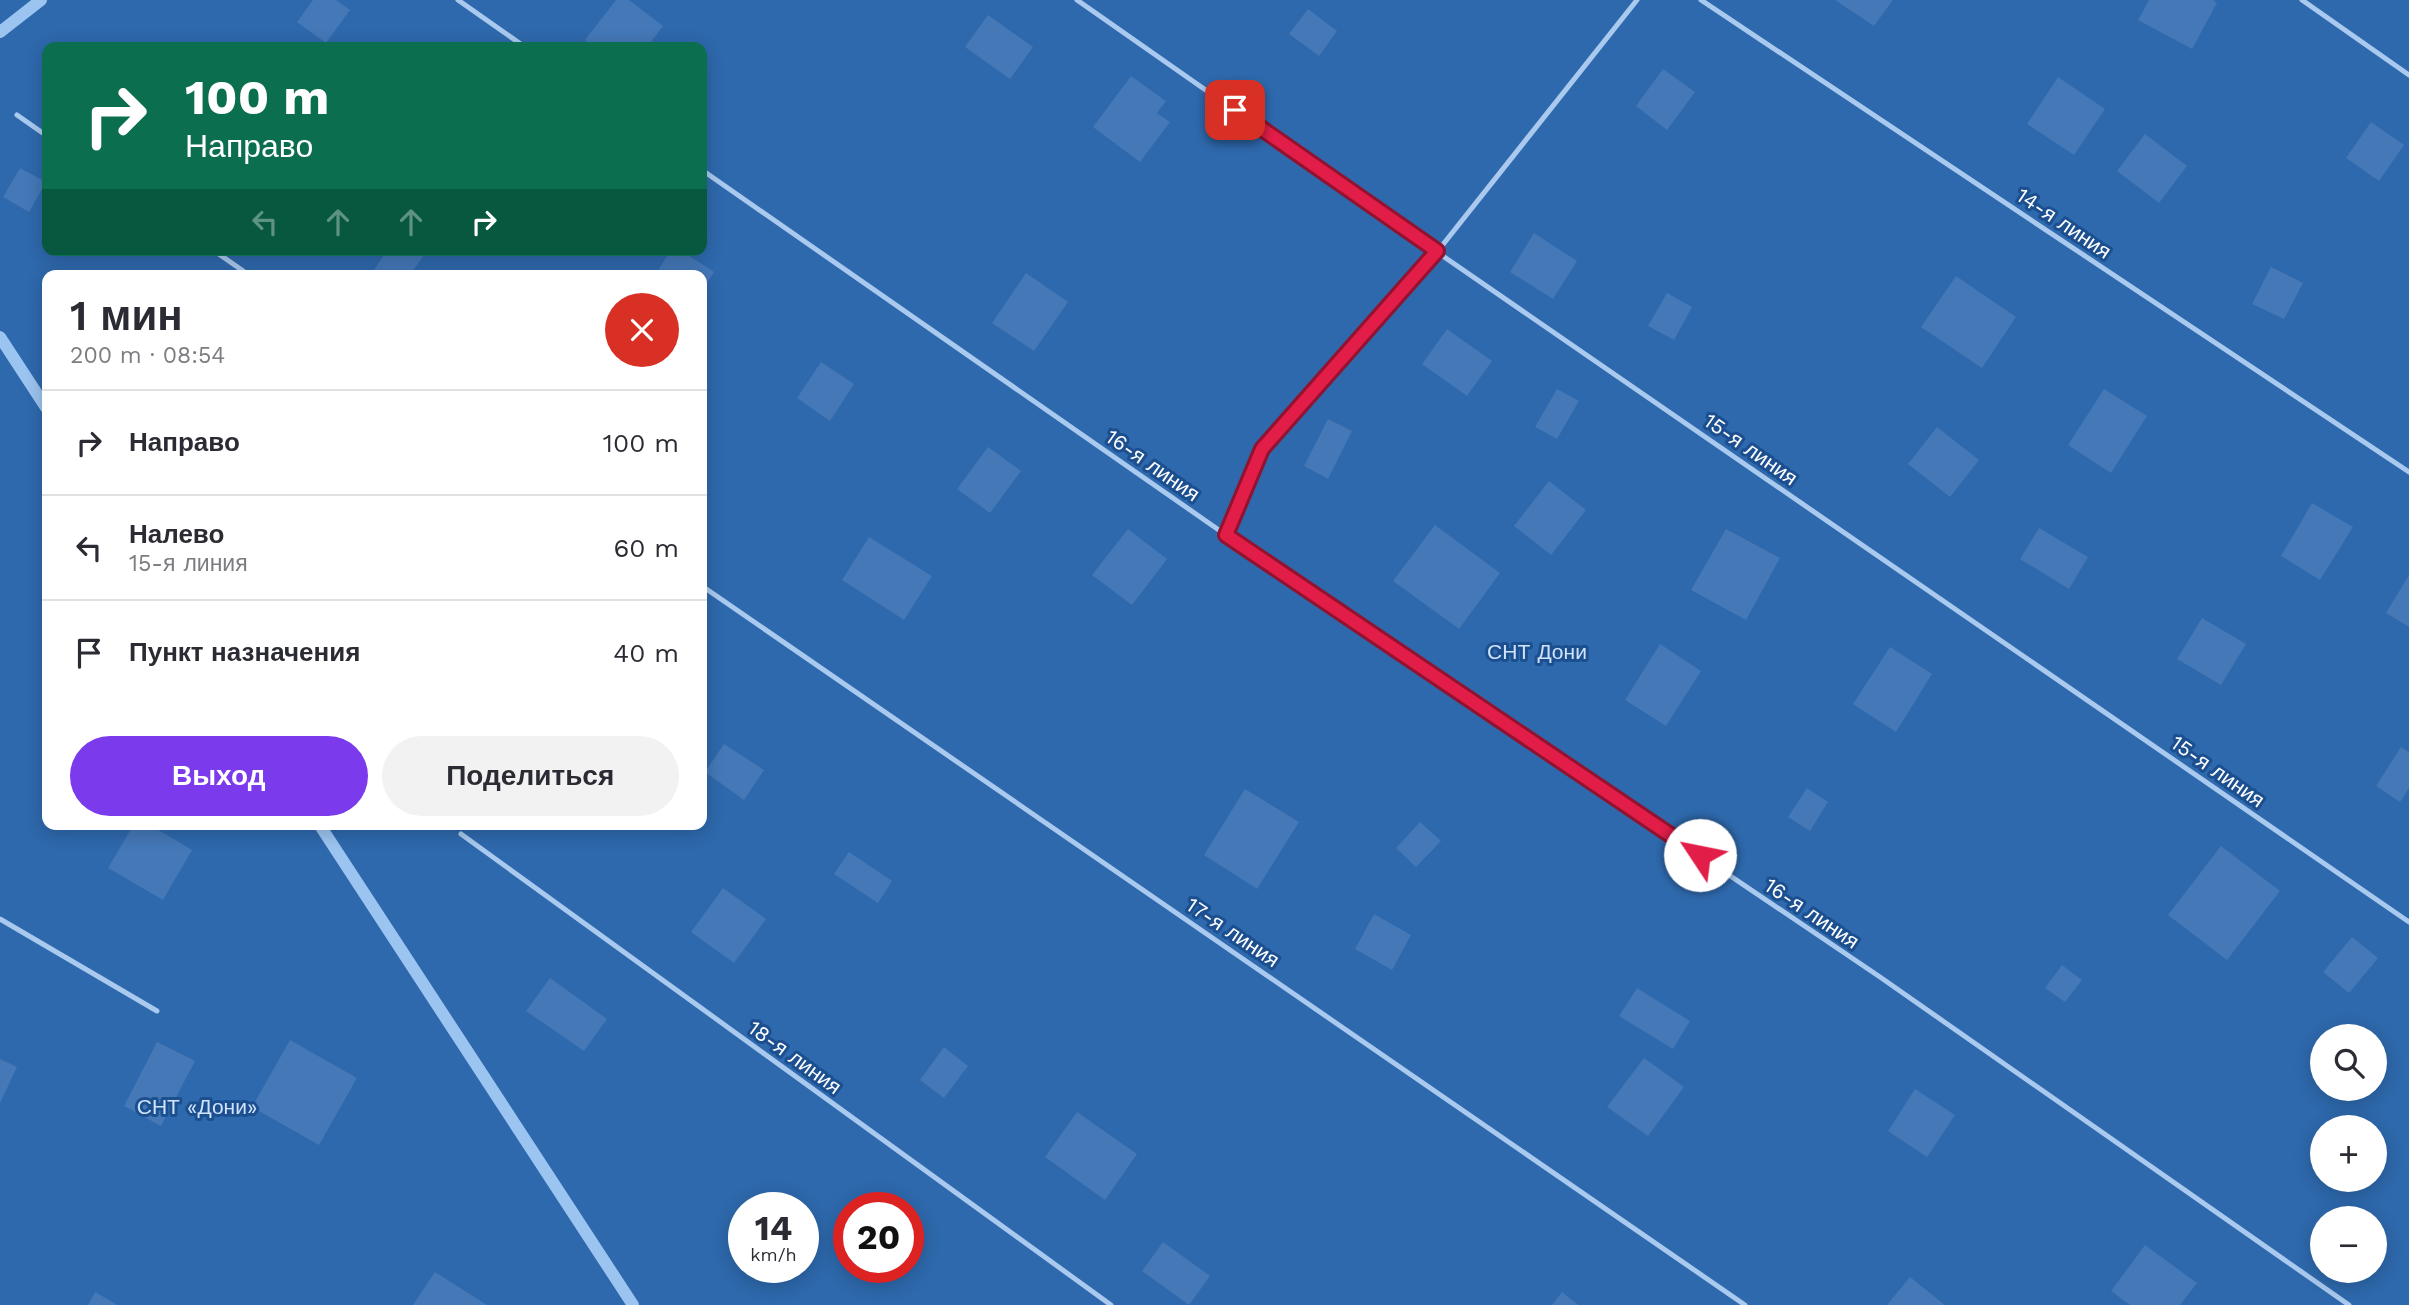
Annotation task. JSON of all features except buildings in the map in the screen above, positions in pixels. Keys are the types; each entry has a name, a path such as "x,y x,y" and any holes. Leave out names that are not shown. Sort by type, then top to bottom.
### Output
{"lane":[{"path":"458,0 519,42"},
{"name":"15-я линия","path":"1077,0 2409,922"},
{"path":"1226,535 1262,449 1437,251 1637,0"},
{"name":"14-я линия","path":"1701,0 2409,472"},
{"path":"2302,0 2409,75"},
{"path":"17,115 42,132"},
{"name":"16-я линия","path":"707,173 1226,535 1869,970 2349,1305"},
{"path":"222,256 242,270"},
{"name":"17-я линия","path":"707,589 1745,1305"},
{"name":"18-я линия","path":"461,834 1111,1305"},
{"path":"0,919 157,1011"}],"green space":[{"name":"СНТ Дони","path":"0,0 2409,0 2409,1305 0,1305"}],"waterway":[{"path":"0,32 41,0"},
{"path":"0,337 42,401"},
{"path":"323,830 633,1305"}],"route":[{"path":"1235,110 1437,251 1262,449 1226,535 1700,855"}],"park label":[{"name":"СНТ «Дони»","path":"197,1106"}]}
